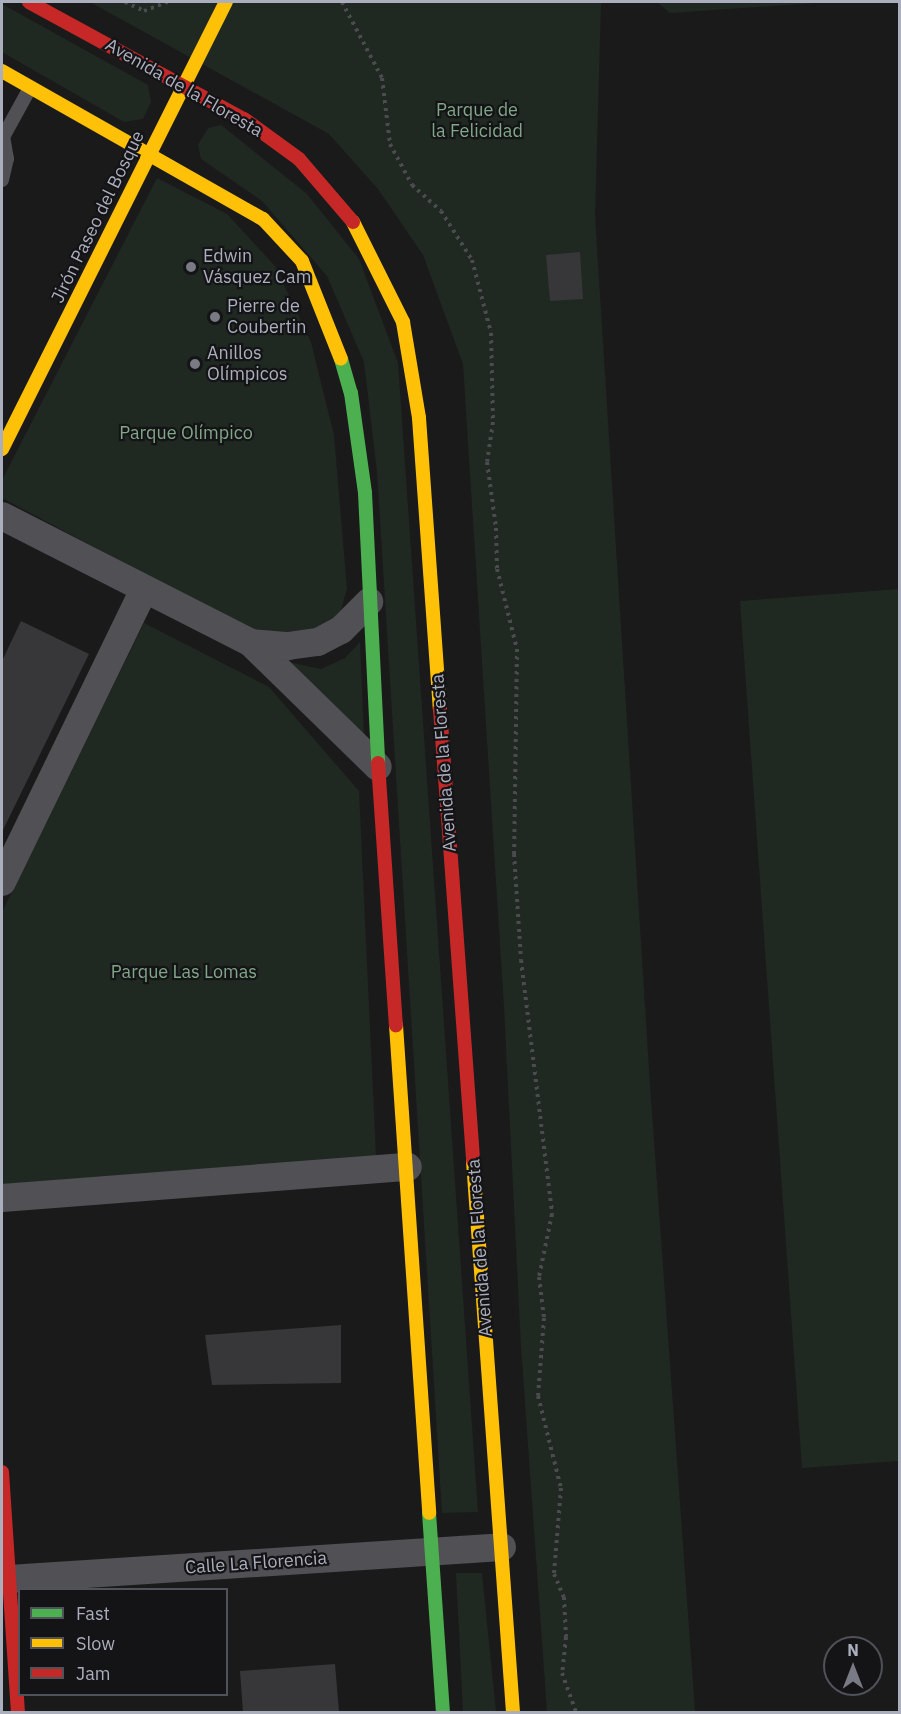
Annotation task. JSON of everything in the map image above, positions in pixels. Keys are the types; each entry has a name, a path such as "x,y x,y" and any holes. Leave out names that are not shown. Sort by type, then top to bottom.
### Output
{"main road":[{"name":"Avenida de la Floresta","path":"29,2 183,85 271,138 299,159 333,196 354,224 385,279 408,345 419,418 513,1713"},
{"name":"Jirón Paseo del Bosque","path":"2,448 226,2"},
{"path":"2,71 148,157 263,219 302,261 333,332 351,393 365,493 378,766 408,1167 443,1713"},
{"path":"2,1472 18,1713"}],"street":[{"path":"2,516 250,643 378,766"},
{"path":"2,882 144,590"},
{"path":"250,643 288,646 318,642 341,630 369,602"},
{"path":"2,1198 408,1167"},
{"name":"Calle La Florencia","path":"9,1579 502,1546"}],"lane":[{"path":"2,180 7,159 2,137 30,87"}],"path":[{"path":"125,2 144,11 168,2"},
{"path":"342,2 382,78 390,144 412,185 441,211 472,260 491,333 493,422 487,462 496,528 497,569 517,649 514,854 521,960 552,1214 539,1277 544,1318 538,1396 561,1488 554,1574 564,1597 566,1637 562,1673 576,1713"}],"green space":[{"name":"Parque de la Felicidad","path":"90,2 601,2 595,216 650,1085 695,1712 547,1712 521,1347 504,1007 463,364 423,255 378,189 329,134"},
{"path":"657,2 831,2 670,13"},
{"path":"2,4 148,85 151,102 143,119 124,122 2,52"},
{"path":"221,125 307,194 359,259 398,363 478,1512 442,1513 377,472 364,362 327,276 262,201 201,159 198,145 208,128"},
{"name":"Parque Olímpico","path":"157,178 227,214 275,266 311,342 334,435 347,589 341,610 328,624 291,636 260,635 2,498 2,480"},
{"path":"899,589 899,1461 802,1468 740,601"},
{"name":"Parque Las Lomas","path":"144,623 269,687 359,791 376,1157 3,1188 2,912"},
{"path":"360,642 364,736 279,660 321,669 345,658"},
{"path":"456,1573 482,1573 496,1712 463,1712"}],"building":[{"path":"580,252 583,299 550,301 546,255"},
{"path":"21,621 89,654 2,832 2,661"},
{"path":"341,1325 341,1383 212,1385 205,1335"},
{"path":"335,1664 339,1712 243,1712 240,1671"}],"traffic: fast":[{"path":"341,359 351,393 365,493 378,763"},
{"path":"429,1513 443,1712"}],"traffic: slow":[{"path":"2,449 226,2"},
{"path":"2,71 263,219 302,261 341,359"},
{"path":"353,222 403,322 419,418 440,709"},
{"path":"396,1025 429,1513"},
{"path":"473,1161 513,1712"}],"traffic: jam":[{"path":"29,2 244,119 299,159 353,222"},
{"path":"440,709 473,1161"},
{"path":"378,763 396,1025"},
{"path":"2,1472 18,1712"}],"place":[{"name":"Edwin Vásquez Cam","path":"191,267"},
{"name":"Pierre de Coubertin","path":"215,317"},
{"name":"Anillos Olímpicos","path":"195,364"}]}
